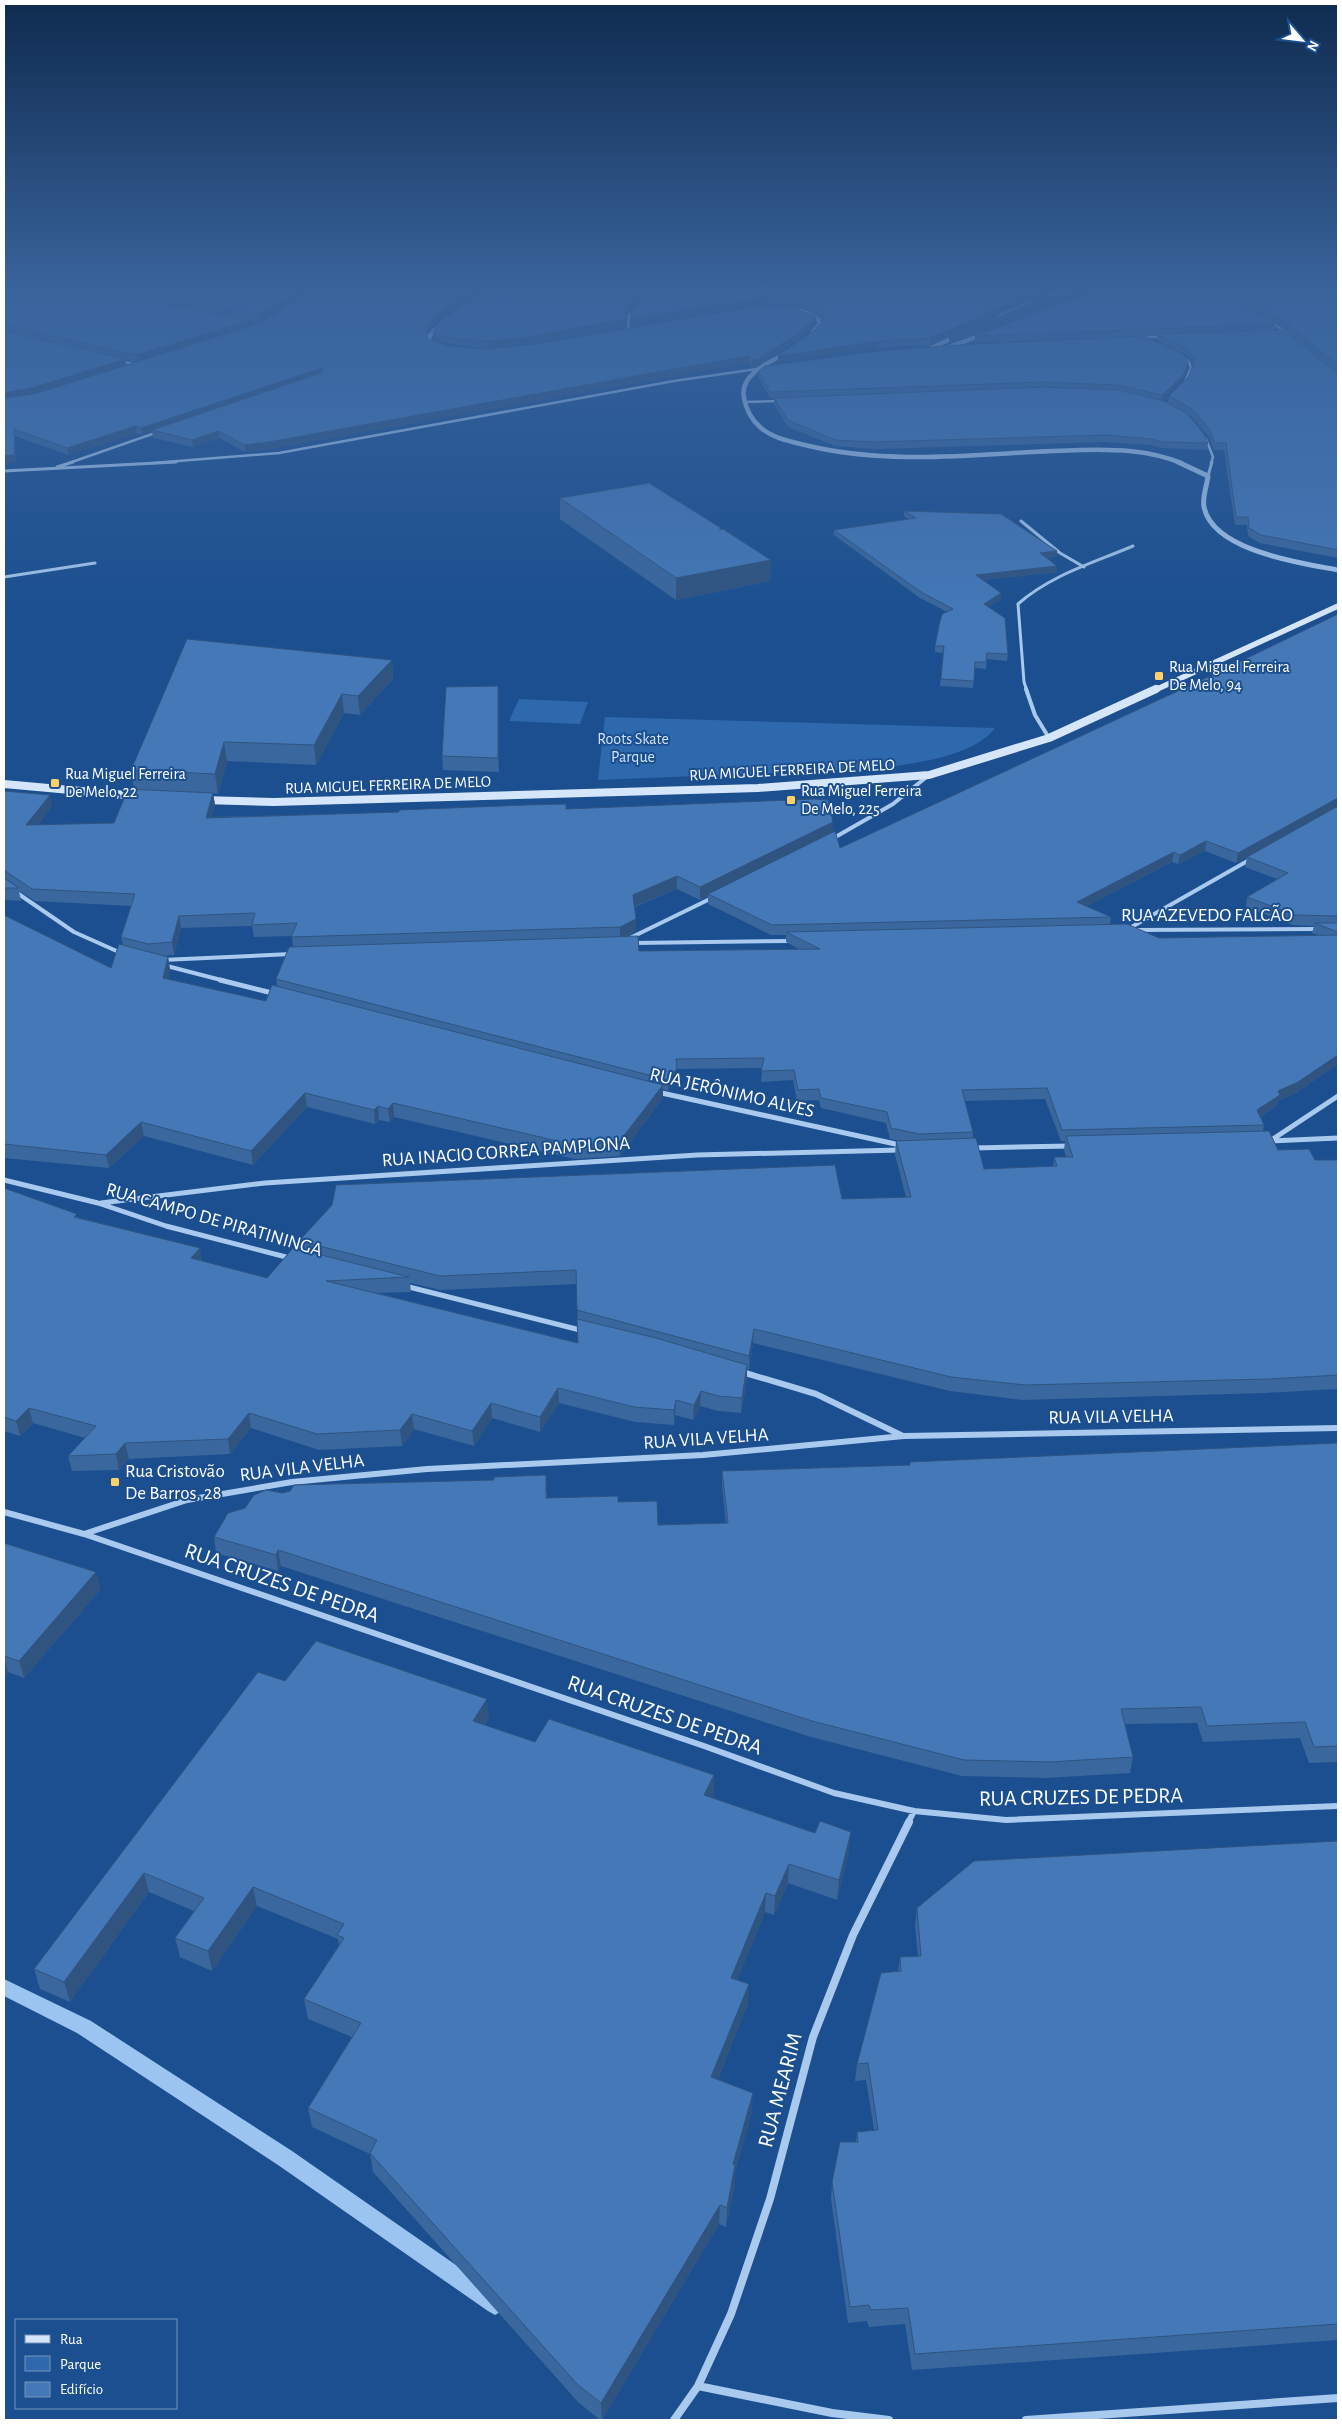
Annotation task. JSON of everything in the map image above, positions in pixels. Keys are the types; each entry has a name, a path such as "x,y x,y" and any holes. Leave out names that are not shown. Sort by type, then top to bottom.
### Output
{"main road":[{"name":"RUA MIGUEL FERREIRA DE MELO","path":"195,800 274,802 748,788 929,775 1049,738 1338,606"},
{"path":"4,784 145,796"}],"street":[{"path":"4,471 223,459 279,453 583,397"},
{"path":"744,397 744,402 758,425 766,432 811,448 836,452 909,457 1121,451 1169,458 1188,464 1208,476"},
{"path":"744,402 784,400"},
{"path":"49,469 161,431"},
{"path":"1204,436 1213,458 1208,476 1204,507 1209,521 1222,534 1240,544 1267,554 1338,570"},
{"path":"1021,521 1060,553 1084,567"},
{"path":"1049,738 1035,715 1024,682 1018,604 1037,589 1133,546"},
{"path":"4,577 95,563"},
{"path":"829,840 893,804 929,775"},
{"name":"RUA AZEVEDO FALCÃO","path":"1253,858 1125,930 1328,929"},
{"path":"4,884 66,928 109,950 127,955"},
{"path":"716,896 629,941 798,940"},
{"path":"281,995 156,962 298,953"},
{"name":"RUA JERÔNIMO ALVES","path":"646,1090 908,1148"},
{"path":"1270,1141 1338,1096"},
{"path":"1260,1141 1338,1138"},
{"path":"967,1148 1074,1146"},
{"name":"RUA INACIO CORREA PAMPLONA","path":"98,1203 304,1180 697,1155 908,1148"},
{"name":"RUA CAMPO DE PIRATININGA","path":"4,1180 98,1203 166,1226 298,1260"},
{"path":"393,1284 586,1331"},
{"path":"730,1369 816,1394 904,1436"},
{"name":"RUA VILA VELHA","path":"84,1534 187,1500 292,1482 427,1470 703,1455 904,1436 1338,1428"},
{"name":"RUA CRUZES DE PEDRA","path":"4,1512 84,1534 695,1743 834,1793 914,1811 1006,1820 1338,1806"},
{"name":"RUA MEARIM","path":"674,2420 698,2386 731,2314 770,2199 812,2037 853,1935 914,1811"},
{"path":"698,2386 832,2413 889,2420"},
{"path":"1026,2420 1338,2398"}],"green space":[{"path":"519,699 588,702 580,724 509,721"},
{"name":"Roots Skate Parque","path":"605,717 995,728 985,738 956,753 921,762 872,769 598,780"}],"building":[{"path":"234,397 141,428 136,426 67,448 14,429 15,455 4,456 4,398"},
{"path":"249,397 518,397 244,445 219,431 192,440 152,430"},
{"path":"1148,397 1164,401 1188,414 1204,434 1208,443 1163,442 1151,439 1106,435 874,442 835,440 788,420 774,398"},
{"path":"1171,397 1338,397 1338,550 1261,535 1249,528 1248,517 1236,517 1226,443 1215,443 1210,430 1192,409"},
{"path":"649,483 721,528 719,530 723,529 771,560 676,578 560,498"},
{"path":"904,511 1001,514 1057,551 1040,553 1057,566 976,575 1001,593 984,604 1005,618 1008,654 987,653 986,662 975,662 974,681 941,679 944,646 935,646 942,614 953,609 921,592 834,530 916,518"},
{"path":"1338,614 1338,798 1238,853 1206,841 1180,855 1174,852 1077,902 1111,917 772,925 708,894 835,831 840,848 1208,677"},
{"path":"187,639 392,660 358,696 342,694 314,745 224,742 215,774 131,770"},
{"path":"498,686 498,758 442,756 446,687"},
{"path":"128,789 213,793 206,818 399,812 399,810 526,805 566,804 566,809 814,799 828,800 833,822 700,887 677,876 633,895 636,919 620,927 291,937 297,923 252,925 255,913 179,916 172,942 148,944 121,937 135,894 32,889 4,870 4,791 50,795 26,825 114,823"},
{"path":"1338,806 1338,916 1295,915 1247,897 1288,873 1247,857"},
{"path":"4,878 19,888 4,888"},
{"path":"4,915 111,968 119,944 168,957 163,978 266,1001 272,985 663,1085 619,1142 575,1145 393,1103 388,1109 378,1106 374,1110 305,1093 251,1151 141,1122 106,1155 4,1144"},
{"path":"1314,923 1338,923 1338,932"},
{"path":"1127,924 1159,938 1338,935 1338,1055 1298,1082 1278,1091 1280,1095 1257,1110 1264,1125 1062,1130 1047,1088 962,1090 973,1132 919,1134 891,1128 887,1112 821,1098 819,1089 798,1090 794,1070 761,1071 764,1058 676,1059 677,1068 668,1080 276,979 289,947 638,936 639,951 820,949 786,932"},
{"path":"1269,1131 1278,1150 1309,1149 1315,1160 1338,1160 1338,1375 1269,1379 1025,1385 951,1377 754,1329 749,1356 577,1310 576,1270 440,1276 299,1241 332,1205 336,1185 835,1165 842,1199 911,1197 896,1141 976,1138 984,1169 1057,1166 1054,1157 1073,1157 1066,1136"},
{"path":"4,1188 77,1214 74,1217 200,1248 191,1258 267,1278 293,1248 409,1277 326,1281 578,1343 577,1319 656,1338 747,1365 742,1398 718,1396 701,1391 694,1405 676,1400 674,1410 634,1407 558,1388 540,1417 491,1403 472,1431 412,1414 400,1430 317,1434 249,1413 228,1439 125,1443 116,1454 68,1456 96,1426 29,1408 16,1421 4,1417"},
{"path":"1338,1443 1338,1746 1314,1747 1305,1722 1207,1726 1201,1707 1121,1709 1133,1757 1049,1762 964,1760 812,1721 278,1550 276,1555 214,1537 228,1513 245,1508 254,1495 266,1490 283,1493 290,1491 294,1485 494,1480 494,1477 546,1475 546,1498 618,1496 618,1502 657,1501 658,1525 728,1523 722,1471 910,1465 910,1462"},
{"path":"4,1543 96,1572 19,1661 4,1656"},
{"path":"316,1641 487,1699 473,1721 535,1742 549,1719 714,1775 704,1795 815,1833 820,1821 851,1832 839,1880 789,1864 775,1896 766,1893 731,1978 749,1984 711,2077 753,2093 733,2164 735,2165 727,2208 720,2205 601,2403 577,2384 370,2153 377,2140 308,2108 361,2023 304,1999 344,1938 337,1935 344,1924 253,1887 208,1951 175,1938 204,1898 144,1873 64,1982 34,1969 258,1672 285,1681"},
{"path":"1338,1841 1338,2324 915,2354 908,2308 871,2310 869,2305 850,2307 832,2182 840,2142 858,2142 857,2132 878,2130 868,2063 857,2064 881,1973 901,1971 900,1957 921,1956 917,1908 974,1861"}],"waterway":[{"path":"4,1987 84,2027 285,2158 495,2304"}],"place":[{"name":"Rua Miguel Ferreira De Melo, 94","path":"1159,676"},
{"name":"Rua Miguel Ferreira De Melo, 22","path":"55,783"},
{"name":"Rua Miguel Ferreira De Melo, 225","path":"791,800"},
{"name":"Rua Cristovão De Barros, 28","path":"115,1482"}]}
